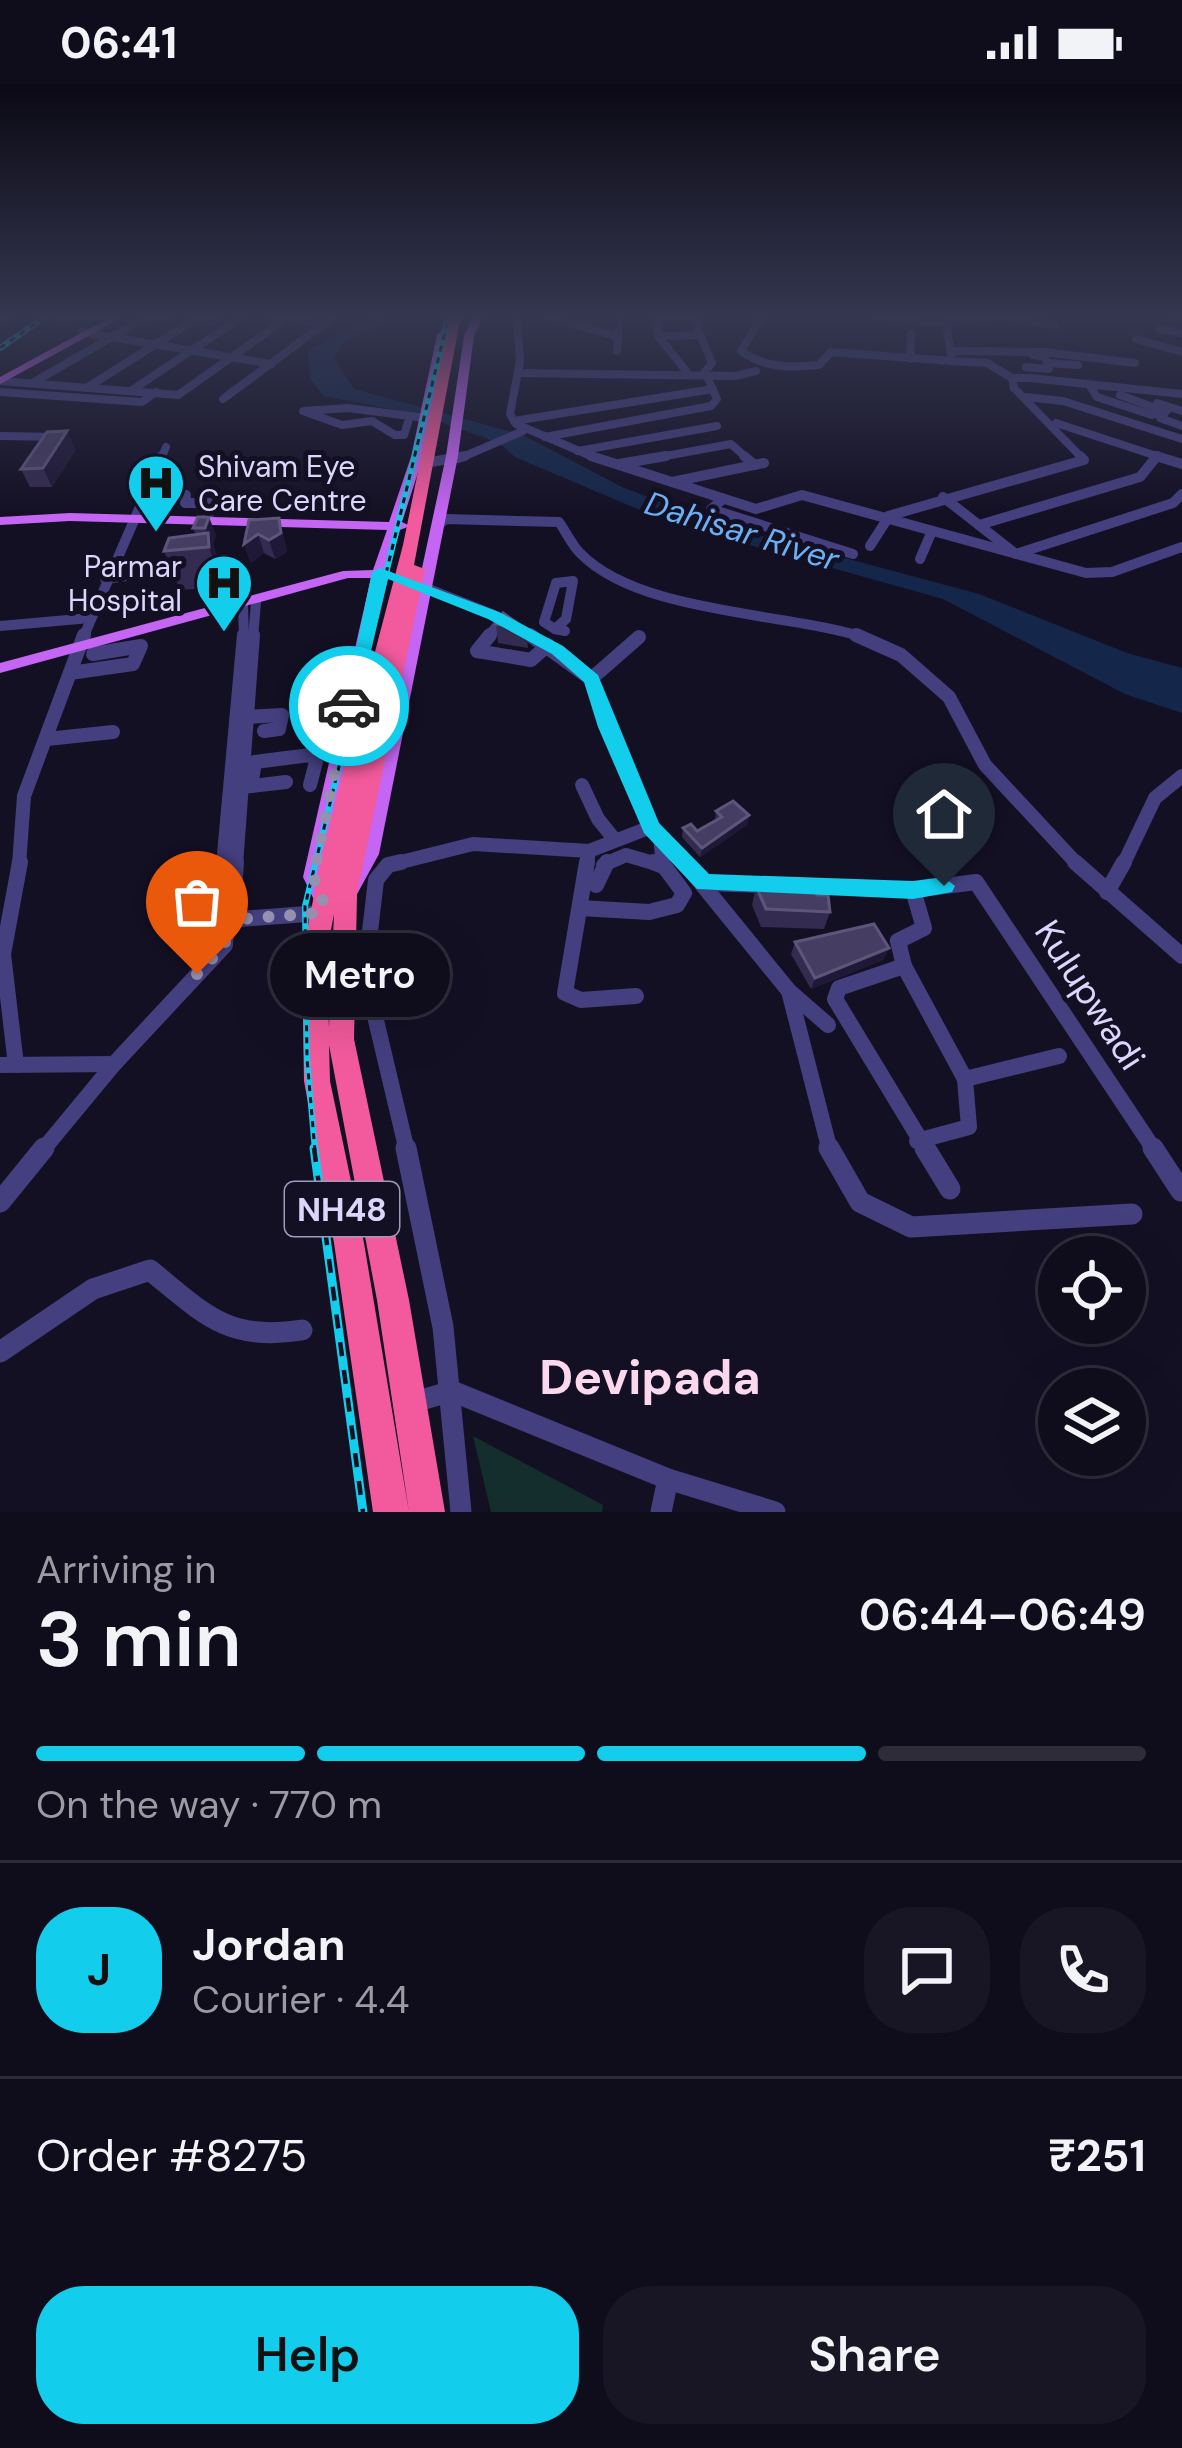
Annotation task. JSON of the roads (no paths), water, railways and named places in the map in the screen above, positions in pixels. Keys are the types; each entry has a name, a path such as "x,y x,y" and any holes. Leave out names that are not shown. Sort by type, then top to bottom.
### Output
{"highway":[{"name":"NH48","path":"391,1512 349,1243 317,1081 313,990 340,904 366,756 440,468 452,382"},
{"name":"NH48","path":"340,904 345,1073 428,1503"}],"main road":[{"path":"374,568 416,460 433,382"},
{"path":"131,521 358,532 373,537 374,568 313,877 340,904 373,868 451,458 459,382"},
{"path":"425,419 455,432"},
{"path":"0,523 438,525"},
{"path":"0,668 250,607 374,568 426,588"}],"street":[{"path":"13,382 178,395 197,382"},
{"path":"31,384 35,382"},
{"path":"88,387 96,382"},
{"path":"132,390 145,382"},
{"path":"223,399 247,382"},
{"path":"519,382 510,415 516,427 613,465 642,468 731,444 760,464 667,483"},
{"path":"540,438 711,406 717,399 709,382"},
{"path":"870,546 883,517 1084,460 1008,382"},
{"path":"1018,390 1026,382"},
{"path":"1057,382 1134,393 1182,394"},
{"path":"1090,386 1097,397 1152,415 1162,410 1115,397"},
{"path":"416,460 451,458 516,427 583,410 713,389"},
{"path":"1018,390 1182,439"},
{"path":"0,392 135,402 156,392"},
{"path":"1115,397 1134,393 1182,411"},
{"path":"1115,397 1131,408"},
{"path":"639,401 705,474"},
{"path":"1169,407 1160,418 1182,425"},
{"path":"291,408 425,419"},
{"path":"304,410 342,425 370,416"},
{"path":"583,410 615,445"},
{"path":"370,416 401,436 410,416"},
{"path":"1045,420 1182,464"},
{"path":"578,451 717,426"},
{"path":"0,436 65,437"},
{"path":"114,1064 8,1065 6,910 24,796 70,673 88,650 90,618 105,579 166,447"},
{"path":"979,525 1140,477 1157,456"},
{"path":"642,468 667,483 722,500 764,509 795,495 818,499 1086,573 1112,572 1182,548"},
{"path":"1016,554 1164,506 1182,494"},
{"path":"186,495 185,503 213,503 205,524"},
{"path":"808,512 818,499"},
{"path":"945,499 1016,554"},
{"path":"722,500 711,508 853,554"},
{"path":"1164,506 1182,517"},
{"path":"438,525 446,519 559,522 562,536 584,561 640,586 706,606 856,633 886,645 912,662 962,712 968,738 988,770 1107,892 1182,956"},
{"path":"920,560 932,531"},
{"path":"0,1202 114,1064 225,945 227,917 220,908 240,787 250,607 230,562 105,579"},
{"path":"426,588 553,647 592,679 607,727 656,832 663,866 682,899 664,911 580,908"},
{"path":"502,620 477,651 531,660 553,647 573,614"},
{"path":"0,626 90,618"},
{"path":"592,679 639,637"},
{"path":"70,673 133,664 141,646 88,650"},
{"path":"242,728 244,697"},
{"path":"242,728 282,715 279,729 264,731"},
{"path":"47,739 112,733"},
{"path":"240,787 255,762 318,754 310,785"},
{"path":"1107,892 1119,876 1126,848 1148,804 1167,783 1182,776"},
{"path":"240,787 286,782"},
{"path":"582,785 598,819 615,840"},
{"path":"227,917 340,904 373,868 473,844 589,851 656,832"},
{"path":"656,832 704,883 789,991 828,1025"},
{"path":"589,851 565,993 581,1000 636,996"},
{"path":"596,885 603,864 617,857 639,854 663,866"},
{"name":"Kulupwadi","path":"704,883 913,890 976,882 1181,1191"},
{"path":"913,890 924,928 898,941 904,966 965,1078 969,1127 917,1141"},
{"path":"340,904 365,974 422,1214 452,1391 461,1512"},
{"path":"904,966 839,988 835,999 950,1189"},
{"path":"789,991 820,1115 856,1200 888,1220 911,1227 1132,1214"},
{"path":"965,1078 1059,1056"},
{"path":"0,1352 108,1282 137,1270 150,1270 230,1332 267,1338 302,1330"},
{"path":"410,1403 452,1391 668,1479 775,1512"},
{"path":"661,1512 668,1479"}],"water":[{"name":"Dahisar River","path":"312,382 349,382 354,389 523,435 624,488 733,528 979,594 1127,653 1182,668 1182,713 1125,694 943,599 668,522 515,457 499,443 421,415 324,396"}],"railway":[{"path":"315,1151 307,1058 305,906 433,382"},
{"path":"314,1148 363,1512"}],"place":[{"name":"Shivam Eye Care Centre","path":"156,534"},
{"name":"Parmar Hospital","path":"224,634"},
{"name":"Metro","path":"197,974"}],"district":[{"name":"Devipada","path":"650,1377"}]}
